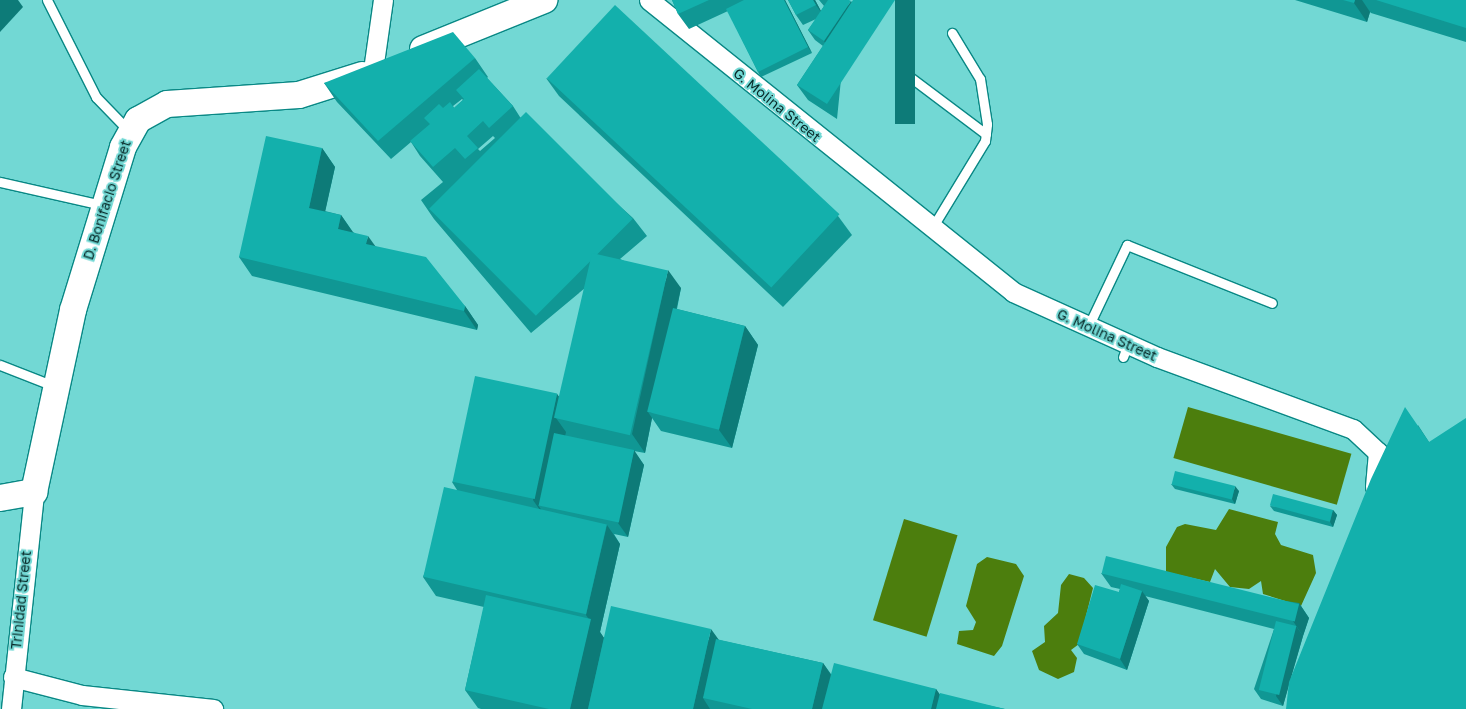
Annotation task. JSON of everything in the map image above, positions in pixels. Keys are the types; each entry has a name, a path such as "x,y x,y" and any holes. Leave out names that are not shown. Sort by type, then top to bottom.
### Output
{"main road":[{"name":"D. Bonifacio Street","path":"34,492 54,386 104,206 129,132 150,110 166,104 299,95 374,70 544,0"},
{"path":"0,498 34,492"}],"street":[{"path":"374,70 383,0"},
{"name":"G. Molina Street","path":"649,0 1013,292 1088,328 1125,351 1353,429 1368,438 1378,452 1379,471 1368,505"},
{"name":"Trinidad Street","path":"8,707 34,492"},
{"path":"13,677 82,695 213,709"}],"lane":[{"path":"47,0 96,97 129,132"},
{"path":"932,228 986,134 980,79 952,32"},
{"path":"906,74 986,134"},
{"path":"0,182 104,206"},
{"path":"1088,328 1127,245 1272,303"},
{"path":"0,365 54,386"}],"shaded area":[{"path":"1188,407 1351,454 1337,505 1173,458"},
{"path":"1229,509 1278,522 1275,534 1281,545 1313,555 1316,573 1301,606 1263,594 1261,581 1249,589 1230,587 1215,569 1210,582 1166,572 1166,547 1177,527 1185,524 1216,530"},
{"path":"904,519 958,535 927,637 873,620"},
{"path":"987,557 1016,564 1024,576 1002,646 994,656 957,644 959,631 973,630 976,622 966,606 977,564"},
{"path":"1069,574 1084,578 1093,588 1079,644 1071,650 1077,658 1074,672 1058,679 1039,670 1032,651 1045,642 1044,626 1058,613 1061,585"}],"building":[{"path":"672,0 709,0 678,14"},
{"path":"744,0 784,0 808,47 758,72 726,9"},
{"path":"788,0 813,0 816,5 796,15"},
{"path":"828,0 851,1 824,41 808,30"},
{"path":"853,0 895,0 827,104 797,85"},
{"path":"1343,0 1355,0 1354,3"},
{"path":"1376,0 1466,0 1466,28"},
{"path":"615,5 840,214 771,288 547,78"},
{"path":"453,32 475,58 378,141 324,83"},
{"path":"479,69 513,106 489,128 483,121 467,136 478,148 465,159 455,148 433,167 410,141 430,124 424,118 439,104 443,108 450,102 454,108 464,99 456,90"},
{"path":"526,112 633,219 536,316 429,209"},
{"path":"266,136 322,148 309,208 341,215 338,229 368,236 366,244 426,257 465,306 464,311 239,257"},
{"path":"592,253 668,271 630,435 554,418"},
{"path":"673,308 745,326 719,430 647,412"},
{"path":"475,376 557,393 535,499 453,482"},
{"path":"1405,407 1429,442 1466,418 1466,709 1286,709 1289,682 1371,479"},
{"path":"554,433 634,450 619,522 539,505"},
{"path":"1175,471 1235,486 1232,500 1172,485"},
{"path":"444,487 607,525 586,614 423,577"},
{"path":"1273,494 1333,510 1330,522 1270,506"},
{"path":"1106,556 1299,604 1295,622 1102,573"},
{"path":"1121,584 1142,591 1120,659 1077,644 1095,585 1119,592"},
{"path":"486,595 591,619 570,709 549,709 465,690"},
{"path":"611,606 711,629 693,709 588,709"},
{"path":"1276,621 1296,626 1279,695 1259,690"},
{"path":"716,639 823,663 812,709 752,709 703,698"},
{"path":"834,663 936,689 931,709 822,709"},
{"path":"940,693 1005,709 936,709"}]}
